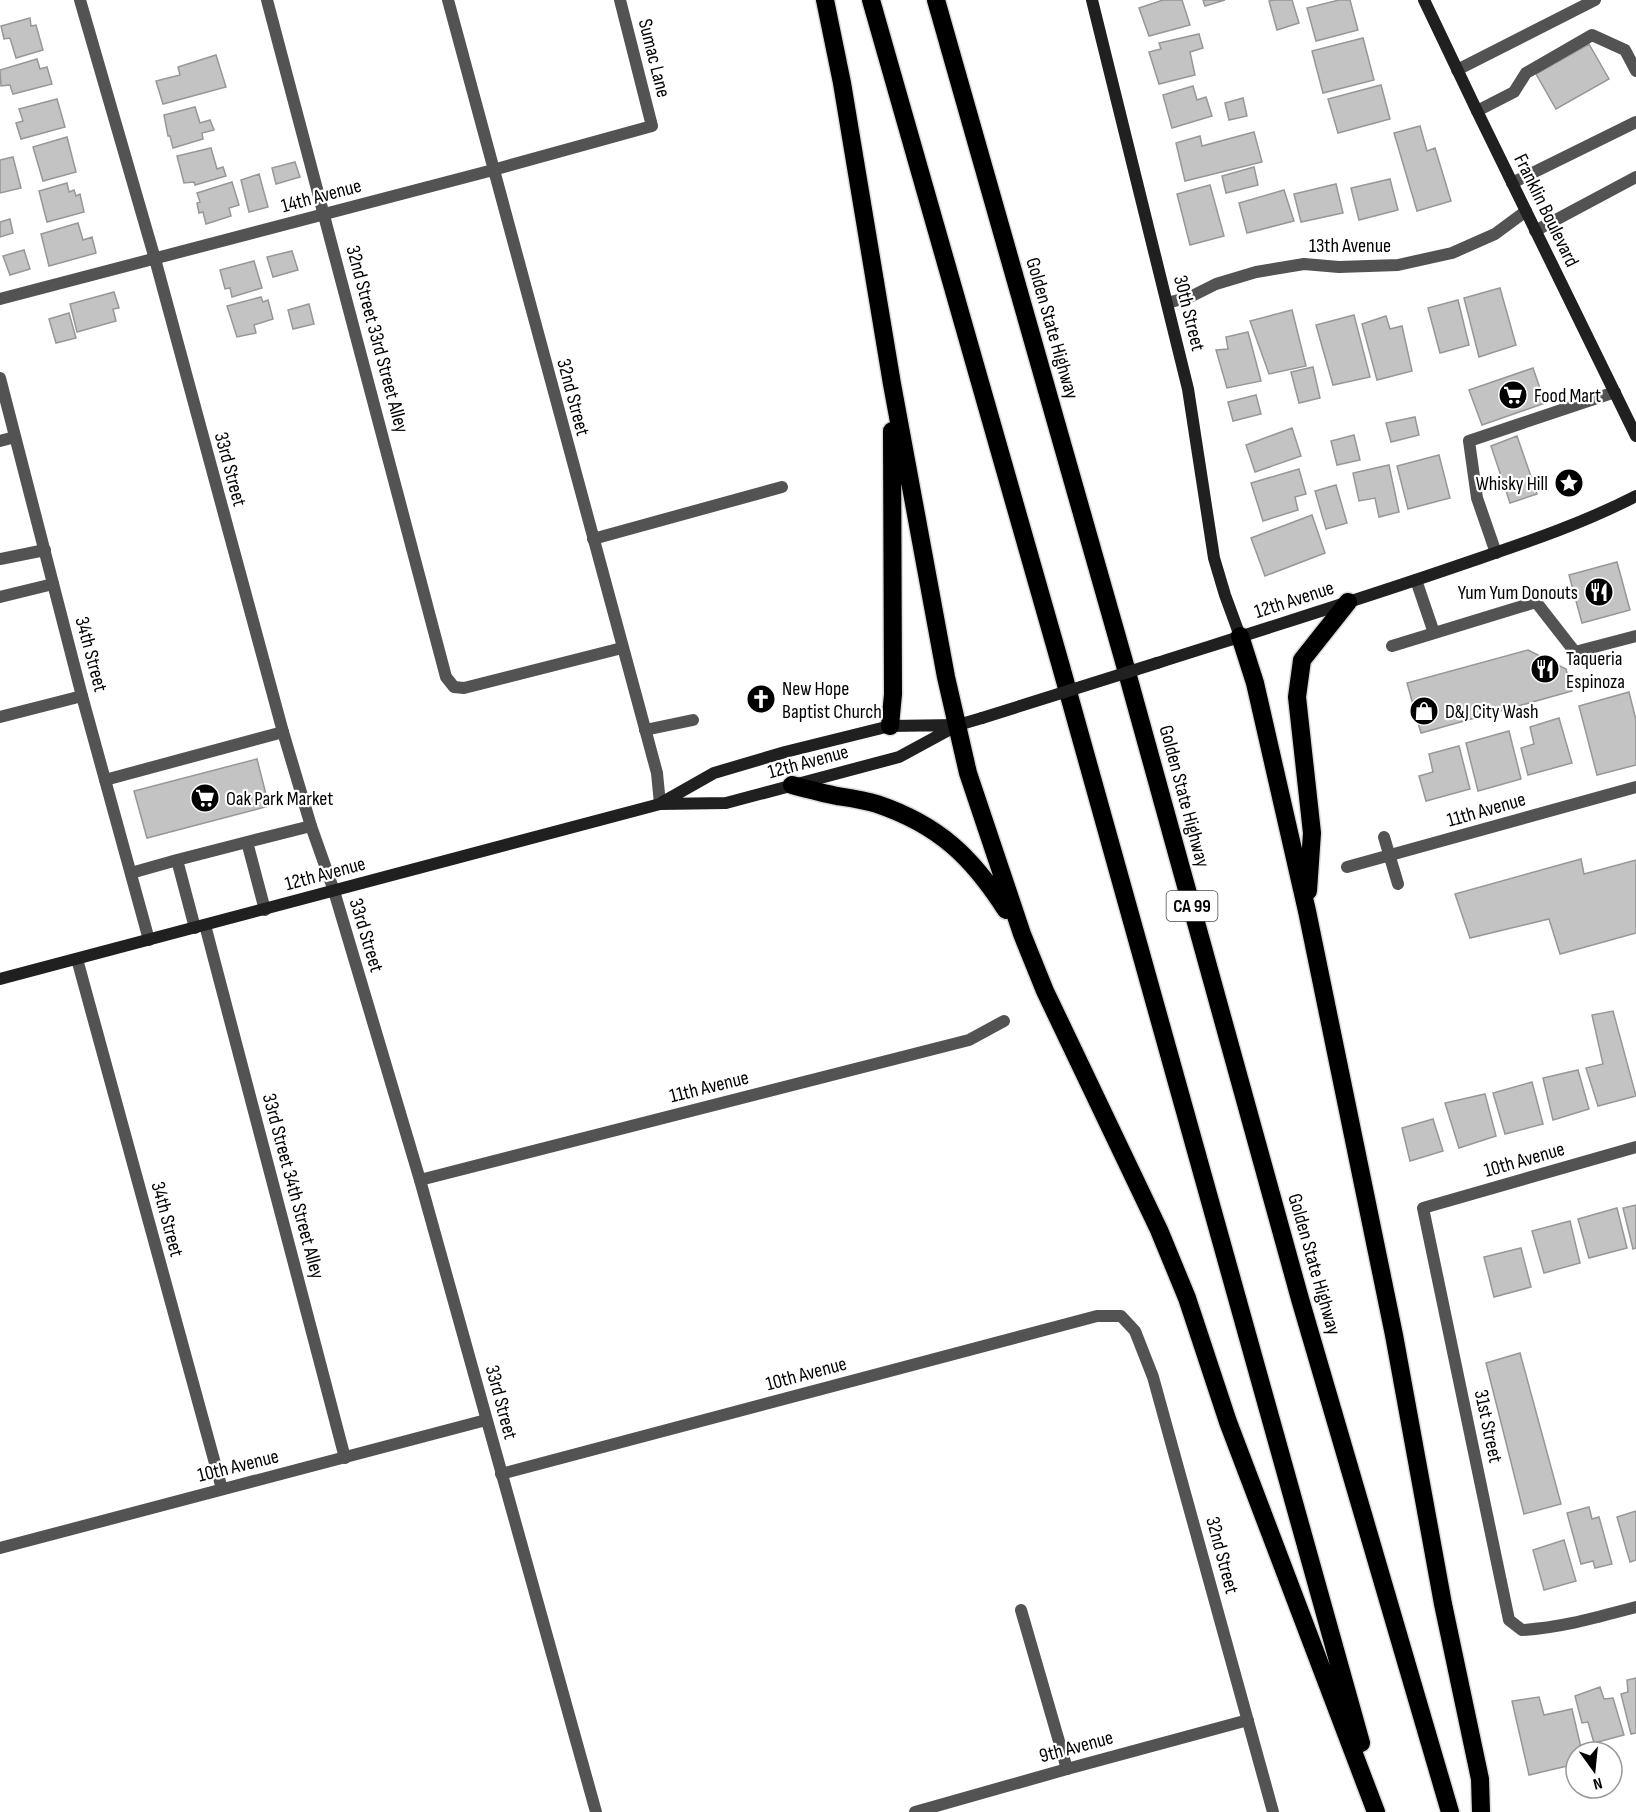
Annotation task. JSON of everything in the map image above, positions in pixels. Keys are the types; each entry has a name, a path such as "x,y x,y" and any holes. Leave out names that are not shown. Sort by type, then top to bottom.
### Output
{"highway":[{"path":"825,0 842,83 892,384 946,677 968,772 1022,934 1045,991 1159,1230 1187,1298 1227,1422 1378,1812"},
{"path":"871,0 1060,663 1378,1812"},
{"name":"Golden State Highway","path":"936,0 1124,658 1300,1299 1450,1812"},
{"path":"891,726 893,694 892,384"},
{"path":"1306,911 1312,833 1297,697 1302,660 1348,602"},
{"path":"1240,636 1255,683 1306,911 1394,1335 1443,1604 1480,1779 1481,1812"},
{"path":"792,785 878,804 905,815 937,833 966,856 989,884 1022,934"}],"main road":[{"name":"30th Street","path":"1092,0 1188,389 1214,558 1240,636"},
{"name":"Franklin Boulevard","path":"1424,0 1636,436"},
{"name":"12th Avenue","path":"0,979 660,804 726,803 899,757 958,725 1496,553 1603,514 1636,496"},
{"name":"12th Avenue","path":"660,804 714,773 784,752 891,726 958,725"}],"street":[{"name":"33rd Street","path":"80,0 94,56 154,259 283,732 311,826 334,891 420,1180 596,1812"},
{"name":"32nd Street 33rd Street Alley","path":"267,0 446,677 454,687 464,688 622,648"},
{"name":"32nd Street","path":"448,0 657,772 660,804"},
{"name":"Sumac Lane","path":"620,0 652,126"},
{"path":"1457,70 1595,0"},
{"path":"1477,111 1514,92 1527,72 1592,35 1625,50 1636,71"},
{"path":"1512,183 1636,122"},
{"name":"14th Avenue","path":"0,299 652,126"},
{"path":"1535,231 1636,177"},
{"name":"13th Avenue","path":"1167,303 1190,297 1216,284 1256,272 1304,264 1339,267 1398,265 1452,253 1495,234 1526,211"},
{"name":"34th Street","path":"0,378 82,696 149,940"},
{"path":"1496,553 1476,498 1468,441 1614,392"},
{"path":"0,441 15,437"},
{"path":"593,539 782,487"},
{"path":"0,560 45,550"},
{"path":"1416,580 1434,633"},
{"path":"0,597 53,584"},
{"path":"1392,646 1536,602 1575,652 1636,636"},
{"path":"0,717 82,696"},
{"path":"645,730 693,720"},
{"path":"105,780 283,732"},
{"name":"11th Avenue","path":"1347,867 1636,787"},
{"path":"131,873 311,826"},
{"path":"1384,837 1398,884"},
{"path":"247,842 265,910"},
{"name":"33rd Street 34th Street Alley","path":"177,860 200,927 345,1458"},
{"name":"34th Street","path":"77,959 222,1489"},
{"name":"11th Avenue","path":"420,1180 969,1040 1004,1021"},
{"name":"10th Avenue","path":"1423,1208 1636,1147"},
{"name":"31st Street","path":"1423,1208 1509,1620 1522,1630 1539,1629 1566,1625 1636,1607"},
{"name":"10th Avenue","path":"501,1474 1097,1316 1121,1316"},
{"name":"32nd Street","path":"1121,1316 1135,1331 1153,1377 1273,1812"},
{"name":"10th Avenue","path":"0,1548 486,1420"},
{"path":"1021,1610 1067,1768"},
{"name":"9th Avenue","path":"915,1812 1067,1768 1248,1720"}],"building":[{"path":"1163,0 1182,0 1190,25 1149,36 1139,8"},
{"path":"1203,0 1225,0 1205,6"},
{"path":"1292,0 1299,23 1277,30 1269,1"},
{"path":"1339,0 1350,0 1358,30 1316,41 1307,8"},
{"path":"30,18 31,26 36,25 43,50 16,58 10,38 4,39 1,26"},
{"path":"1199,34 1203,48 1190,52 1195,75 1159,84 1149,52 1161,49 1159,43"},
{"path":"1363,38 1374,80 1323,93 1312,51"},
{"path":"1589,44 1609,79 1556,109 1536,74"},
{"path":"216,55 226,87 163,104 156,81 180,75 178,67"},
{"path":"37,59 40,69 47,67 52,84 13,94 10,85 1,86 0,70"},
{"path":"1381,85 1390,119 1338,133 1328,99"},
{"path":"1193,86 1197,100 1206,97 1212,116 1172,128 1163,95"},
{"path":"1243,98 1247,116 1229,120 1225,103"},
{"path":"57,99 65,127 21,139 16,123 23,121 19,109"},
{"path":"195,107 200,123 210,120 214,130 202,133 203,139 173,148 164,115"},
{"path":"1420,126 1427,151 1435,148 1451,201 1417,211 1394,133"},
{"path":"1254,132 1262,162 1185,181 1176,143 1200,136 1202,146"},
{"path":"67,137 76,172 43,181 33,147"},
{"path":"211,148 217,169 223,167 226,176 195,185 194,182 184,183 177,156"},
{"path":"13,157 21,188 0,193 0,160"},
{"path":"295,162 300,177 276,184 272,168"},
{"path":"1254,167 1258,185 1226,193 1222,176"},
{"path":"259,174 268,207 249,212 241,180"},
{"path":"1390,179 1398,210 1359,220 1351,188"},
{"path":"232,182 239,205 229,208 231,216 206,224 203,212 199,213 197,203 200,202 197,193"},
{"path":"67,183 69,192 74,190 76,196 80,194 84,212 47,222 39,191"},
{"path":"1336,184 1343,213 1301,222 1294,194"},
{"path":"1210,185 1224,236 1190,245 1177,194"},
{"path":"1284,190 1294,221 1247,233 1239,203"},
{"path":"10,219 13,233 0,237 0,222"},
{"path":"78,223 83,240 92,237 96,253 49,266 41,234"},
{"path":"24,250 30,269 10,275 3,256"},
{"path":"292,251 298,270 273,277 267,257"},
{"path":"254,261 262,288 232,297 230,288 225,289 220,270"},
{"path":"1500,288 1516,345 1479,357 1464,298"},
{"path":"114,292 119,308 113,309 116,321 77,332 70,304"},
{"path":"261,297 263,302 268,300 273,319 254,325 256,333 237,337 227,306"},
{"path":"1458,300 1469,345 1440,353 1428,308"},
{"path":"309,304 314,324 293,329 288,310"},
{"path":"1292,310 1306,366 1269,374 1250,321"},
{"path":"69,313 76,338 56,343 49,319"},
{"path":"1354,315 1370,377 1333,385 1316,325"},
{"path":"1386,316 1390,329 1402,326 1412,371 1377,380 1362,324"},
{"path":"1248,332 1261,381 1227,388 1216,350 1228,349 1226,337"},
{"path":"1313,367 1320,398 1299,403 1291,372"},
{"path":"1533,368 1545,403 1482,425 1469,390"},
{"path":"1256,395 1261,414 1233,421 1228,402"},
{"path":"1415,417 1419,435 1391,442 1386,423"},
{"path":"1292,428 1301,456 1255,472 1246,445"},
{"path":"1354,435 1360,460 1337,465 1331,441"},
{"path":"1517,436 1537,494 1510,503 1491,446"},
{"path":"1439,455 1450,498 1408,509 1397,466"},
{"path":"1389,465 1399,512 1379,517 1375,498 1359,501 1353,473"},
{"path":"1299,469 1306,494 1295,497 1298,510 1263,521 1251,483"},
{"path":"1336,485 1347,523 1326,529 1315,491"},
{"path":"1312,515 1325,553 1265,576 1251,538"},
{"name":"Yum Yum Donouts","path":"1617,562 1630,610 1582,623 1569,575"},
{"path":"1528,650 1566,669 1572,691 1421,733 1407,683"},
{"path":"1629,692 1636,720 1636,765 1597,775 1579,706"},
{"path":"1559,718 1572,763 1528,775 1521,748 1534,744 1530,727"},
{"path":"1509,731 1521,779 1478,791 1466,743"},
{"path":"1459,746 1470,789 1426,801 1419,776 1433,772 1429,754"},
{"path":"257,759 269,806 147,838 134,791"},
{"path":"1581,859 1584,874 1636,860 1636,933 1560,954 1549,919 1470,938 1455,894"},
{"path":"1613,1011 1636,1096 1598,1106 1586,1068 1603,1064 1592,1015"},
{"path":"1578,1070 1589,1109 1553,1120 1543,1078"},
{"path":"1532,1082 1543,1124 1505,1134 1493,1093"},
{"path":"1485,1094 1496,1136 1459,1148 1445,1103"},
{"path":"1433,1119 1443,1151 1410,1161 1402,1128"},
{"path":"1636,1205 1636,1248 1633,1249 1623,1208"},
{"path":"1617,1208 1627,1248 1589,1258 1578,1219"},
{"path":"1570,1221 1580,1263 1544,1273 1532,1231"},
{"path":"1521,1248 1531,1287 1494,1297 1484,1257"},
{"path":"1520,1353 1561,1504 1524,1514 1486,1363"},
{"path":"1589,1507 1592,1519 1599,1517 1612,1564 1595,1568 1593,1561 1581,1564 1567,1513"},
{"path":"1636,1511 1636,1560 1630,1562 1617,1517"},
{"path":"1564,1540 1576,1581 1544,1590 1533,1550"},
{"path":"1636,1678 1636,1733 1631,1734 1621,1694 1628,1692 1627,1680"},
{"path":"1600,1687 1604,1699 1613,1698 1624,1735 1605,1740 1593,1740 1588,1722 1582,1723 1575,1696"},
{"path":"1539,1697 1544,1715 1572,1709 1579,1740 1564,1740 1564,1767 1529,1775 1512,1701"}],"place":[{"name":"Food Mart","path":"1513,395"},
{"name":"Whisky Hill","path":"1569,483"},
{"name":"Yum Yum Donouts","path":"1599,592"},
{"name":"Taqueria Espinoza","path":"1545,669"},
{"name":"New Hope Baptist Church","path":"761,699"},
{"name":"D&J City Wash","path":"1424,711"},
{"name":"Oak Park Market","path":"205,798"}]}
